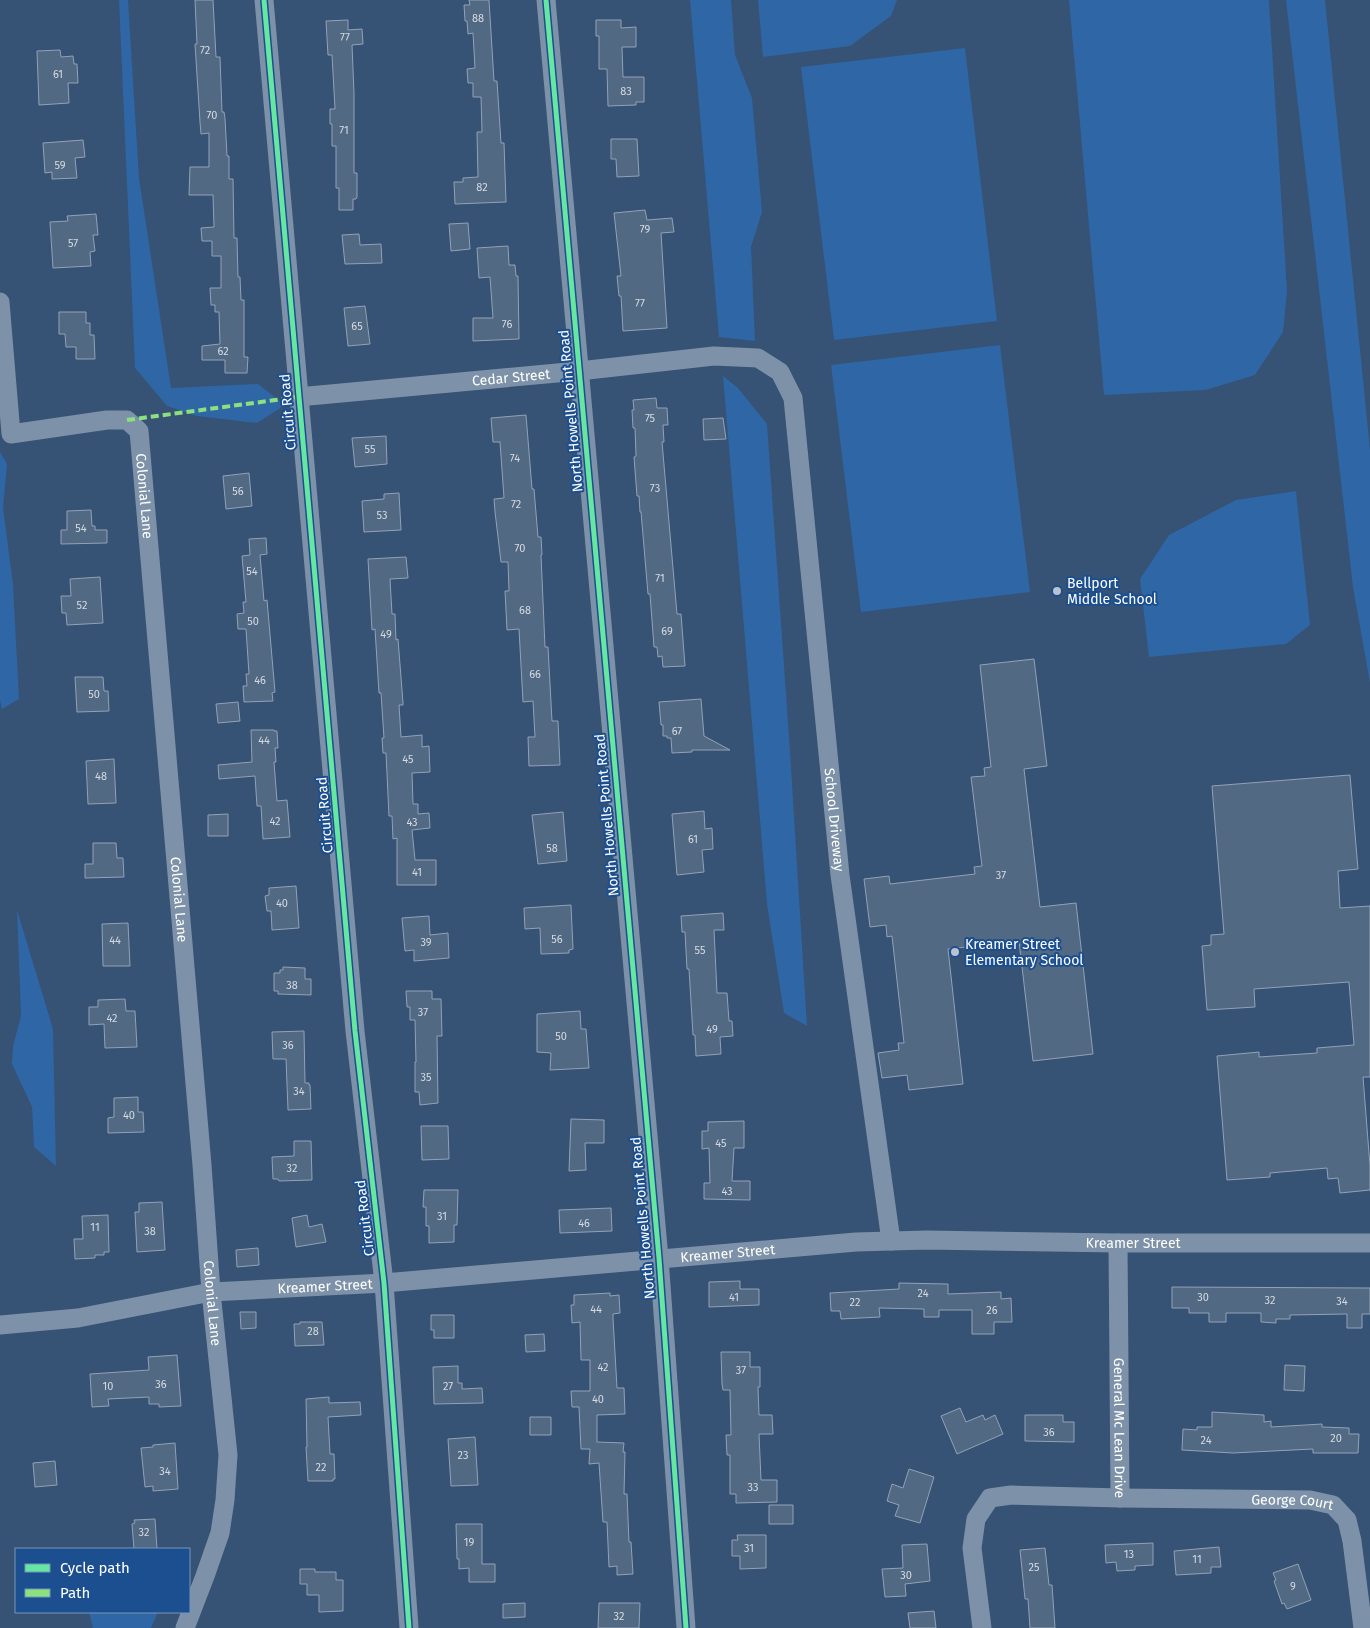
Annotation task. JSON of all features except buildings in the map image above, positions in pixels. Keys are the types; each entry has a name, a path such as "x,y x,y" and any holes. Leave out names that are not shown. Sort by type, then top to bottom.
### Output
{"street":[{"name":"Circuit Road","path":"264,0 355,1031 384,1283 409,1628"},
{"name":"North Howells Point Road","path":"546,0 659,1258 686,1628"},
{"name":"Colonial Lane","path":"0,302 11,434 107,420 127,420 139,431 202,1165 210,1292 228,1456 225,1500 220,1533 185,1628"},
{"name":"Cedar Street","path":"298,397 579,371 714,356 758,358 780,372 794,398"},
{"name":"School Driveway","path":"794,398 840,875 891,1241"},
{"name":"Kreamer Street","path":"0,1325 78,1318 210,1292 384,1283 856,1242 927,1240 1118,1243 1370,1243"},
{"name":"General Mc Lean Drive","path":"982,1628 972,1548 976,1519 990,1498 1011,1495 1120,1498 1118,1243"},
{"name":"George Court","path":"1120,1498 1310,1500 1333,1505 1347,1520 1352,1541 1363,1628"}],"shaded area":[{"path":"119,0 128,0 139,178 171,388 258,384 285,405 257,423 197,416 167,406 135,368"},
{"path":"690,0 731,0 735,55 752,98 762,212 751,247 755,341 719,337"},
{"path":"758,0 897,0 891,16 850,46 763,57"},
{"path":"1069,0 1269,0 1287,291 1283,332 1255,375 1206,390 1104,395"},
{"path":"1286,0 1325,0 1370,450 1370,683 1353,587"},
{"path":"965,48 997,321 834,340 801,67"},
{"path":"1000,345 1030,592 861,612 831,365"},
{"path":"723,376 738,388 767,424 807,1026 784,1013 767,904"},
{"path":"0,452 7,464 3,508 13,584 19,699 2,709 0,700"},
{"path":"1296,491 1310,625 1286,644 1149,657 1140,579 1169,535 1236,500"},
{"path":"17,910 53,1029 56,1166 34,1147 32,1107 12,1064 13,1046 21,1016"},
{"path":"89,1613 158,1613 151,1628 93,1628"}],"marked path":[{"path":"127,420 298,397"}],"cycle path":[{"path":"264,0 355,1031 384,1283 409,1628"},
{"path":"546,0 659,1258 686,1628"}],"place":[{"name":"Bellport Middle School","path":"1057,591"},
{"name":"Kreamer Street Elementary School","path":"955,952"}]}
